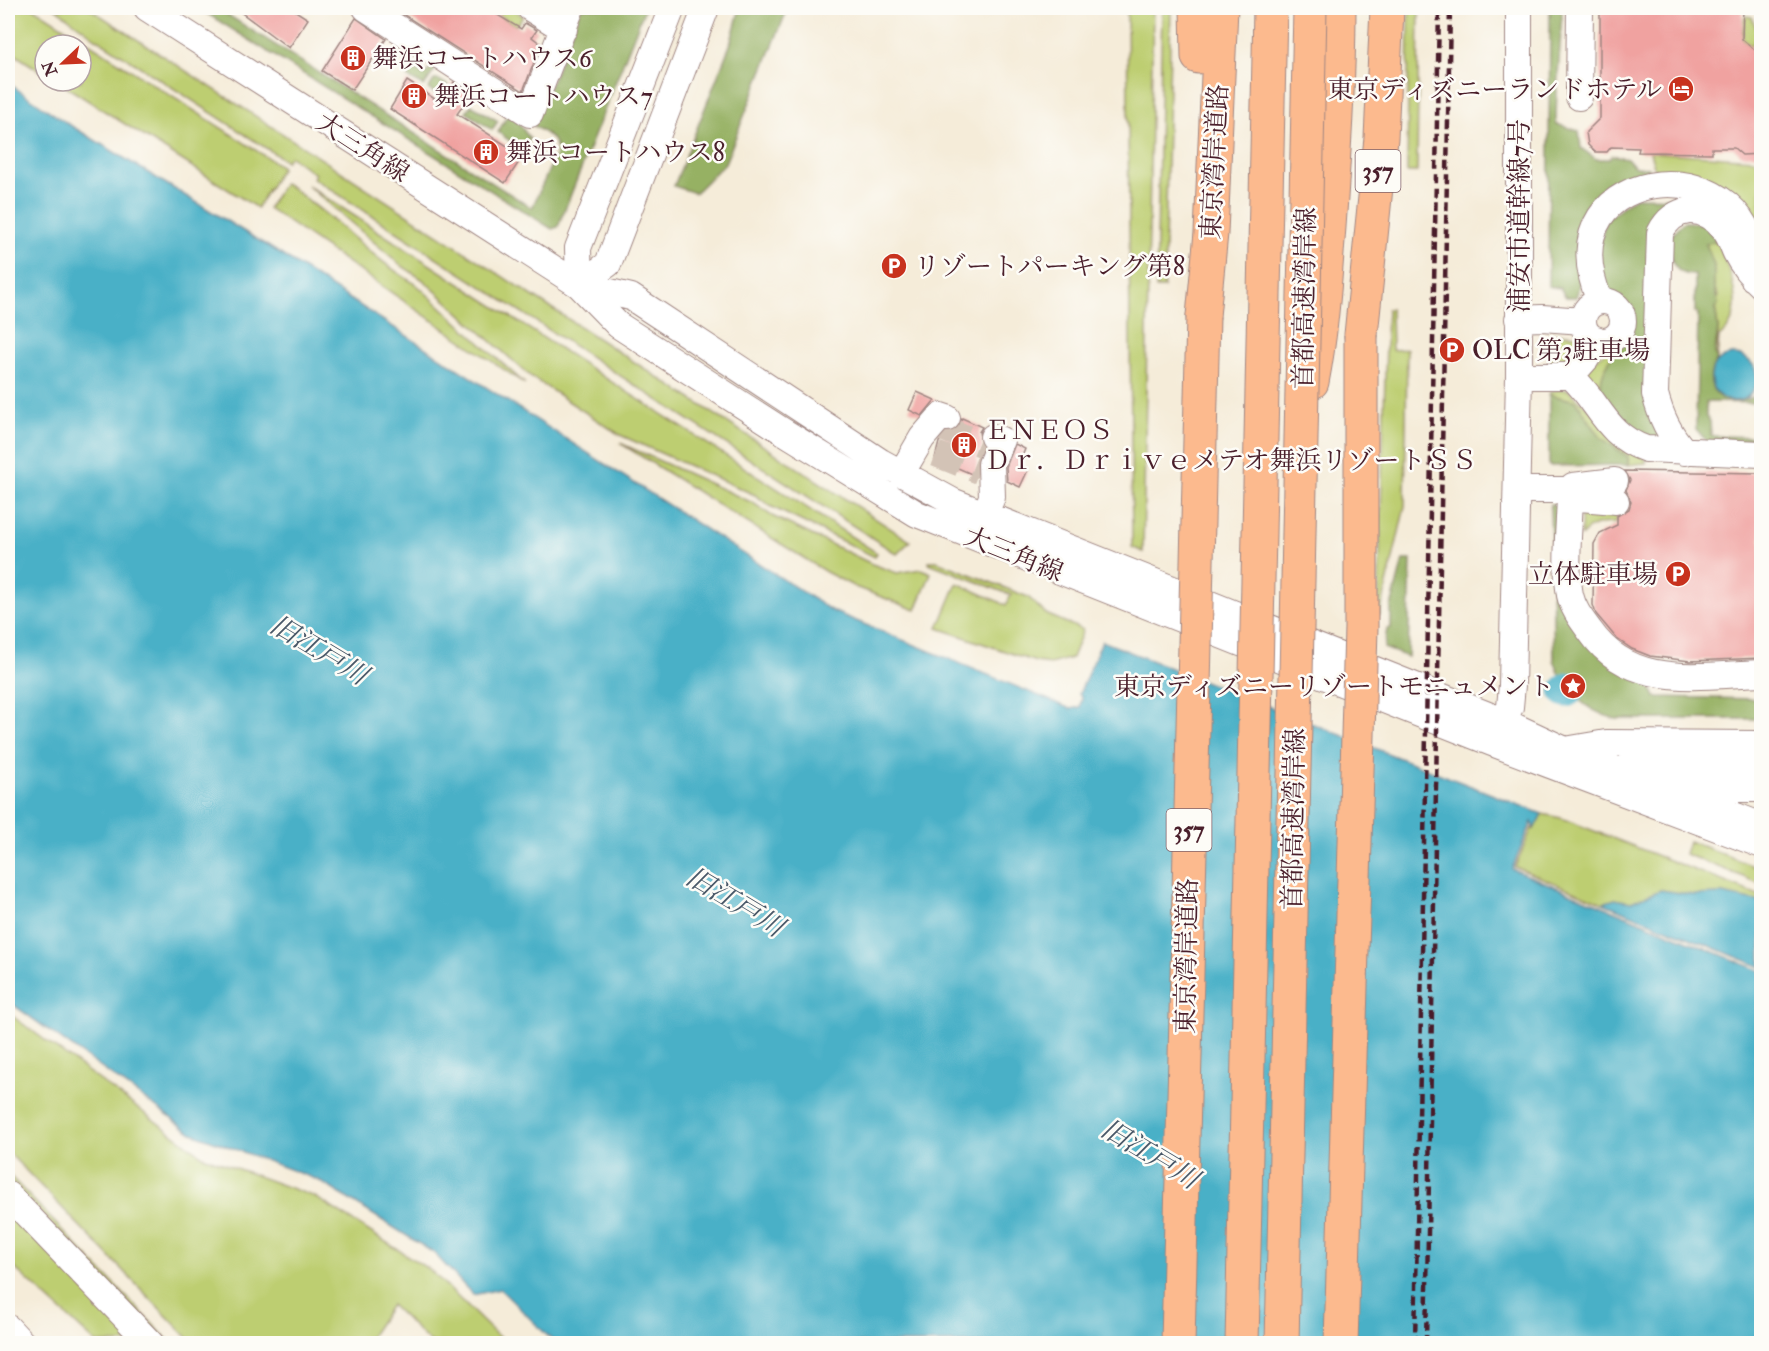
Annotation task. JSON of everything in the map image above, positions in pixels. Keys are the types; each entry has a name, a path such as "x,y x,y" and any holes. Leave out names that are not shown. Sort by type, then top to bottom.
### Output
{"highway":[{"name":"東京湾岸道路","path":"1197,8 1195,232 1203,316"},
{"name":"東京湾岸道路","path":"1178,1344 1203,316 1211,233 1221,8"},
{"name":"首都高速湾岸線","path":"1242,1344 1270,8"},
{"name":"首都高速湾岸線","path":"1282,1344 1310,8"},
{"path":"1301,433 1318,350 1326,274 1336,138 1339,8"},
{"name":"357","path":"1341,1344 1361,628 1361,335 1356,237 1358,8"},
{"name":"357","path":"1361,335 1381,138 1387,8"}],"street":[{"path":"366,8 530,114 568,18 530,8"},
{"path":"579,285 578,248 672,8"},
{"path":"579,285 608,264 706,8"},
{"name":"浦安市道幹線7号","path":"1498,732 1510,707 1512,685 1519,376 1520,8"},
{"path":"1579,97 1580,8"},
{"name":"大三角線","path":"153,9 579,285 618,325 780,430 917,514 1498,732"},
{"path":"1600,301 1590,260 1592,233 1597,221 1615,202 1636,190 1655,184 1695,185 1708,190 1733,208 1754,246 1757,282"},
{"path":"1685,452 1672,437 1660,415 1655,394 1660,234 1666,221 1682,211 1702,212 1715,220 1724,229 1747,273 1757,282"},
{"name":"大三角線","path":"579,285 631,297 901,474 952,501 1498,732"},
{"path":"1518,319 1542,318 1589,330 1609,339 1619,332 1622,320 1618,308 1612,303 1600,301 1586,310 1589,330 1586,359 1571,376"},
{"path":"1519,376 1571,376 1583,388 1605,422 1631,444 1646,450 1761,454"},
{"path":"901,474 934,436"},
{"path":"985,514 992,496 989,458"},
{"path":"1616,491 1580,484 1573,486 1570,490 1570,595 1578,615 1601,647 1627,665 1664,676 1761,673"},
{"path":"1517,490 1570,490"},
{"path":"1498,732 1575,753 1761,826"},
{"path":"1498,732 1761,845"},
{"path":"1575,753 1641,733 1761,733"},
{"path":"1606,743 1761,744"},
{"path":"1575,753 1761,756"},
{"path":"1614,768 1761,767"},
{"path":"1638,778 1761,793"},
{"path":"1666,789 1761,793"},
{"path":"1695,799 1761,793"},
{"path":"8,1195 151,1344"},
{"path":"8,1328 24,1344"}],"green space":[{"path":"8,8 34,8 73,33 33,33 33,66 8,50"},
{"path":"55,8 89,8 910,541 897,554 313,178 315,174 290,156 286,161 97,39 93,33 89,33"},
{"path":"198,8 217,8 532,208 556,154 553,140 534,126 581,8 645,8 558,227 552,229"},
{"path":"504,8 511,8 523,16 516,26 499,15"},
{"path":"740,8 788,8 725,163 695,193 674,186 730,45"},
{"path":"1127,8 1153,8 1143,552 1132,547"},
{"path":"1162,8 1171,8 1164,288 1156,288"},
{"path":"1409,8 1419,8 1417,172 1407,172"},
{"path":"1550,8 1562,8 1556,124 1579,131 1581,148 1596,159 1608,159 1612,155 1627,158 1635,167 1649,168 1649,173 1611,191 1591,210 1584,221 1579,235 1580,279 1576,297 1566,297 1560,288 1548,286"},
{"path":"1745,16 1752,17 1759,36 1751,46 1742,39"},
{"path":"93,46 282,167 257,208 76,93 93,93"},
{"path":"438,65 424,86 407,77 412,68 424,75 433,66"},
{"path":"434,80 439,80 466,97 460,108 428,89"},
{"path":"471,105 498,121 492,130 466,112"},
{"path":"510,111 530,139 524,151 498,132"},
{"path":"1650,152 1754,159 1761,165 1761,240 1743,206 1722,185 1694,174 1655,170"},
{"path":"284,183 399,274 417,285 525,384 268,208"},
{"path":"308,186 877,553 875,557 772,507 755,495 620,435 531,377 422,279 402,266"},
{"path":"1635,197 1684,198 1659,212 1648,226 1659,439 1644,439 1621,420 1607,405 1601,387 1612,347 1627,332 1629,320 1621,301 1605,294 1598,258 1605,220"},
{"path":"1683,222 1702,223 1717,240 1706,244 1714,265 1714,287 1718,304 1715,308 1718,328 1715,353 1717,360 1711,372 1714,390 1723,399 1730,401 1742,401 1761,395 1761,403 1706,402 1706,417 1710,421 1711,436 1761,437 1761,445 1709,444 1696,429 1698,313 1695,312 1695,275 1688,275 1677,269 1670,253 1668,240"},
{"path":"1717,241 1731,278 1735,305 1728,328 1719,337 1717,358 1718,328 1715,307 1718,296 1714,287 1706,243"},
{"path":"1387,309 1391,309 1392,350 1407,349 1405,506 1380,615 1378,615"},
{"path":"1549,333 1577,335 1581,346 1574,359 1549,363"},
{"path":"1612,347 1612,361 1603,374 1605,404 1588,379 1586,367"},
{"path":"1560,389 1568,390 1646,459 1646,463 1628,465 1628,457 1600,437 1576,401 1549,395 1550,392"},
{"path":"1549,395 1576,401 1600,437 1628,457 1628,465 1549,466"},
{"path":"620,443 753,503 772,516 872,564 897,573 921,569 931,573 916,610 855,587 826,572"},
{"path":"1550,504 1560,506 1562,596 1640,681 1650,686 1655,697 1761,699 1761,719 1616,719 1595,711 1577,698 1564,681 1554,660"},
{"path":"1587,508 1616,508 1617,523 1597,525 1581,536 1581,515"},
{"path":"1403,560 1411,560 1408,657 1384,648 1387,629 1391,628 1391,607"},
{"path":"929,561 937,561 1028,597 1046,614 1083,630 1072,658 1050,664 1036,662 938,628 957,583 1006,605 1011,595 929,563"},
{"path":"1542,814 1561,818 1761,896 1761,902 1722,894 1693,895 1661,890 1631,902 1615,899 1603,903 1515,867 1532,828 1534,829"},
{"path":"1689,841 1761,869 1761,884 1685,854"},
{"path":"8,1013 203,1156 315,1197 430,1270 505,1343 431,1343 391,1305 366,1343 193,1343 8,1152"},
{"path":"8,1174 171,1343 166,1343 8,1180"},
{"path":"8,1210 136,1343 96,1343 8,1262"}],"water":[{"name":"旧江戸川","path":"8,83 70,125 271,248 832,611 1071,709 1080,707 1082,698 1079,694 1102,641 1542,814 1534,829 1532,822 1512,869 1761,971 1761,1343 555,1343 500,1289 473,1295 434,1253 318,1180 192,1133 8,1001"},
{"path":"1734,355 1750,362 1757,378 1750,394 1734,401 1718,394 1711,378 1718,362"},
{"path":"1661,890 1693,895 1722,894 1761,902 1761,967 1603,903 1615,899 1631,902"}],"building":[{"path":"235,8 291,8 308,19 289,48"},
{"path":"393,8 486,8 521,29 525,23 537,30 532,37 541,44 523,91"},
{"name":"東京ディズニーランドホテル","path":"1600,8 1743,8 1742,39 1761,55 1761,154 1742,155 1734,148 1712,148 1712,153 1638,152 1639,148 1611,147 1607,152 1595,152 1588,145 1586,132 1600,118"},
{"name":"舞浜コートハウス6","path":"356,18 386,39 352,90 322,71"},
{"path":"407,81 441,103 454,82 471,94 457,114 523,156 505,183 390,109"},
{"path":"917,392 935,400 922,416 909,410"},
{"name":"ＥＮＥＯＳ Ｄｒ．Ｄｒｉｖｅメテオ舞浜リゾートＳＳ","path":"962,418 982,427 979,432 982,447 977,459 976,476 935,458 939,442 947,433 957,429"},
{"path":"1015,444 1025,449 1018,466 1028,470 1020,487 1007,481 1006,467"},
{"name":"立体駐車場","path":"1625,471 1761,473 1761,658 1690,661 1650,656 1632,649 1617,639 1596,614 1593,605 1594,544 1600,533 1617,525 1617,516 1629,509 1631,502 1626,490 1630,480"}],"tunnel":[{"path":"942,428 989,447"},
{"path":"936,454 979,471"}],"railway":[{"path":"1415,1344 1439,8"},
{"path":"1426,1344 1450,8"}],"place":[{"name":"舞浜コートハウス6","path":"353,58"},
{"name":"東京ディズニーランドホテル","path":"1681,89"},
{"name":"舞浜コートハウス7","path":"414,96"},
{"name":"舞浜コートハウス8","path":"486,152"},
{"name":"リゾートパーキング第8","path":"894,266"},
{"name":"OLC 第3駐車場","path":"1452,350"},
{"name":"ＥＮＥＯＳ Ｄｒ．Ｄｒｉｖｅメテオ舞浜リゾートＳＳ","path":"964,445"},
{"name":"立体駐車場","path":"1678,574"},
{"name":"東京ディズニーリゾートモニュメント","path":"1573,686"}]}
